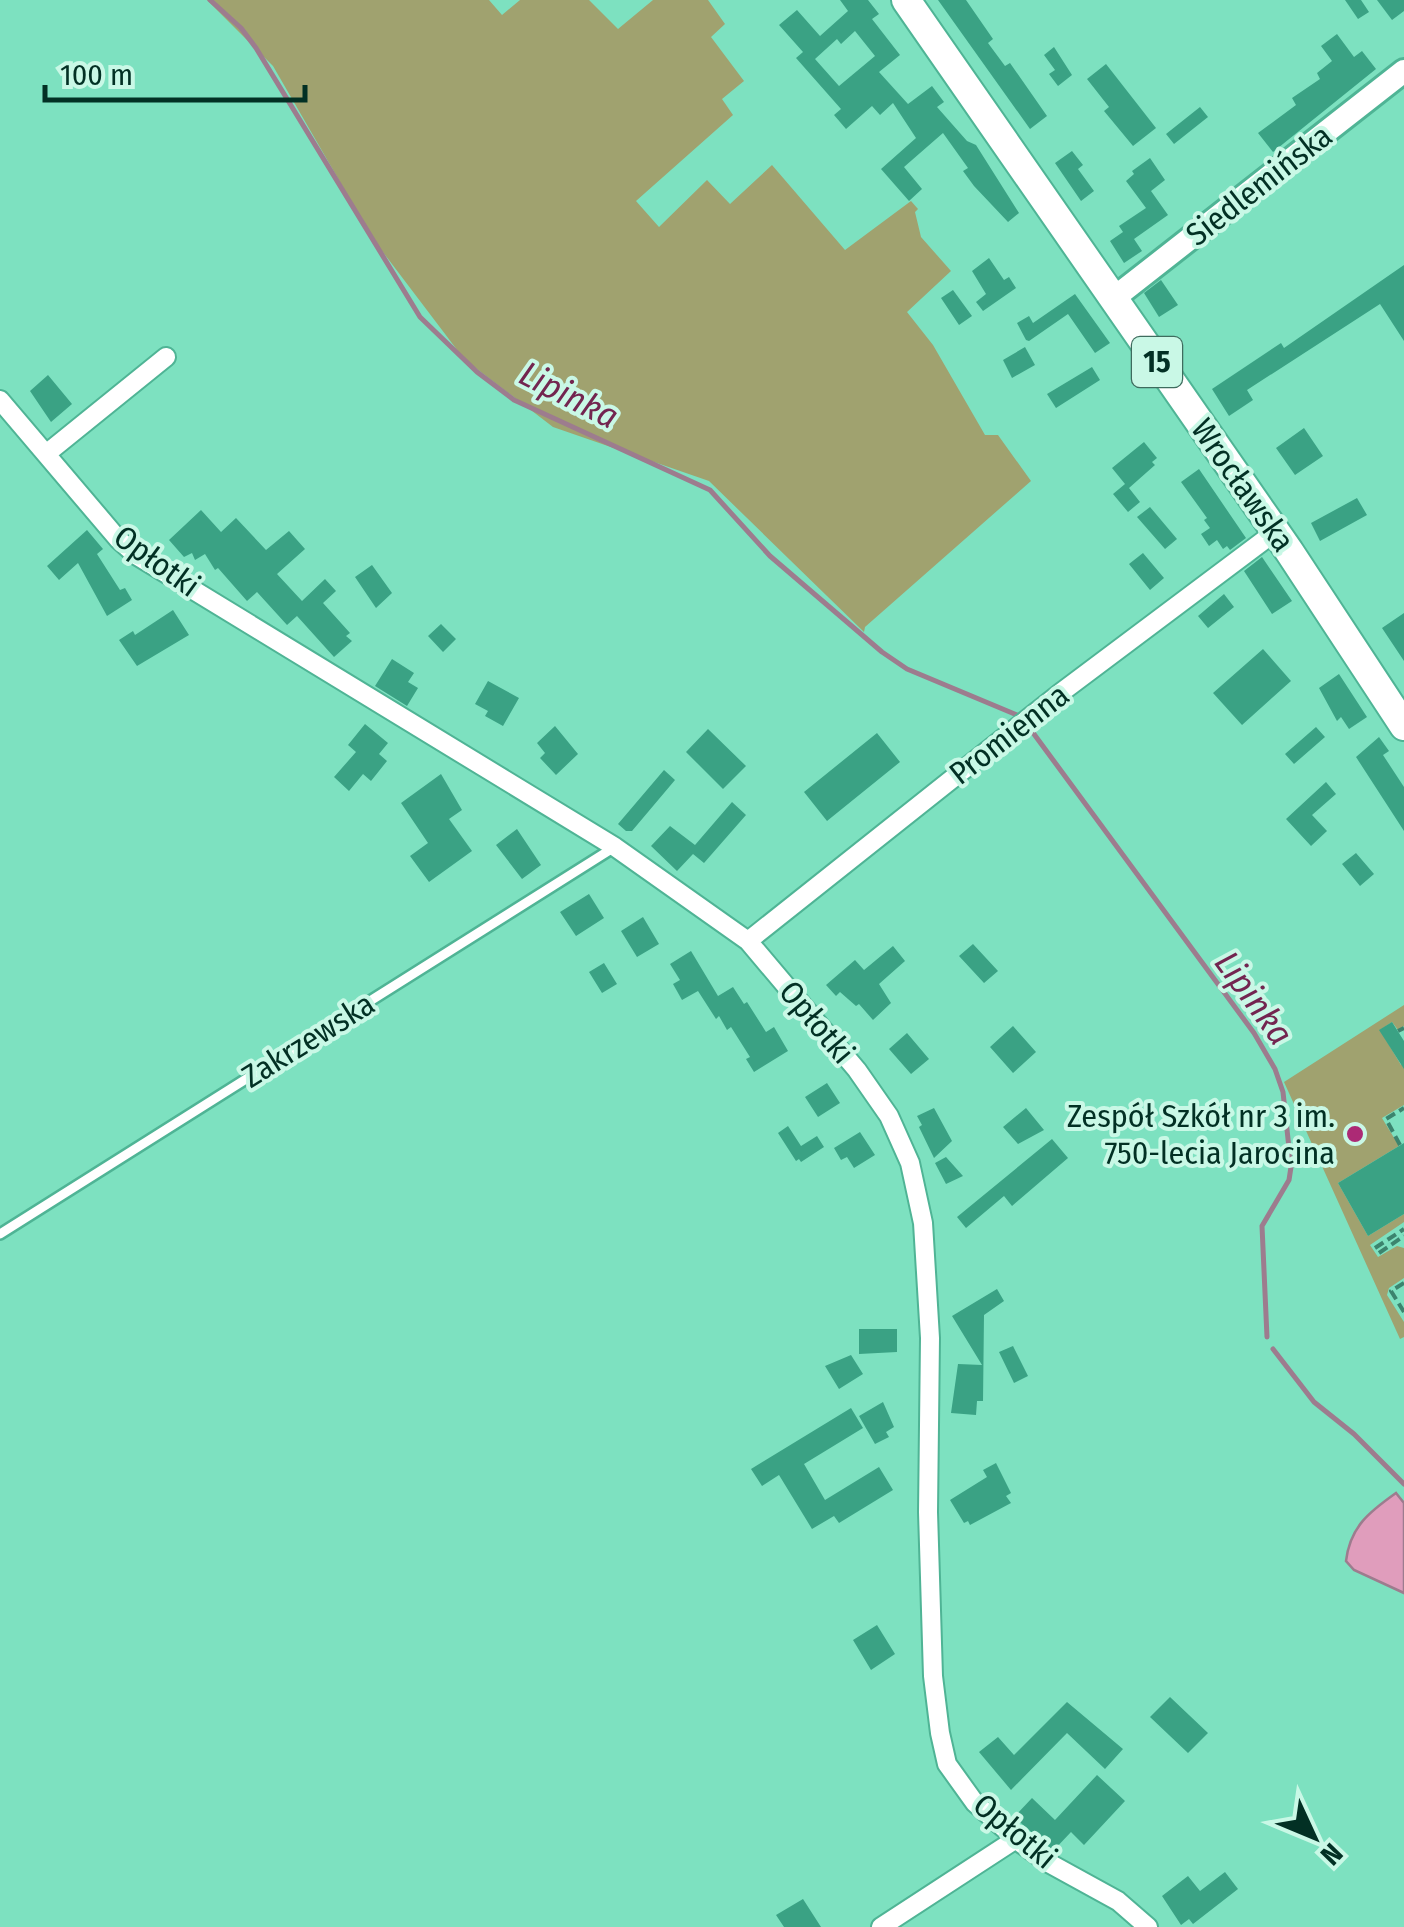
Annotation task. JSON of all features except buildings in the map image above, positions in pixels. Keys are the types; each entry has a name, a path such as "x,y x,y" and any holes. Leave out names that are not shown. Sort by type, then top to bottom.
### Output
{"main road":[{"name":"Wrocławska","path":"906,0 1275,532 1404,726"}],"street":[{"name":"Siedlemińska","path":"1114,298 1404,71"},
{"path":"46,454 166,357"},
{"name":"Opłotki","path":"0,400 136,555 615,847 748,941 857,1070 889,1116 910,1163 923,1222 930,1338 928,1512 934,1676 947,1764 975,1803 1016,1839 1047,1862 1118,1901 1148,1927"},
{"name":"Promienna","path":"748,941 1059,694 1275,532"},
{"path":"881,1927 1016,1839"}],"lane":[{"name":"Zakrzewska","path":"0,1234 615,847"}],"path":[{"path":"1400,1145 1386,1119 1404,1108"},
{"path":"1404,1229 1377,1250 1404,1236"},
{"path":"1395,1234 1403,1246"},
{"path":"1404,1283 1391,1292 1404,1312"}],"green space":[{"path":"207,0 489,0 502,15 520,0 589,0 618,29 653,0 708,0 725,24 711,37 744,81 722,99 733,115 636,201 659,227 707,180 730,204 772,165 845,250 911,201 918,209 915,212 921,237 951,271 907,312 933,345 985,435 998,435 1031,481 865,627 864,632 709,481 553,427 464,359 373,239 273,66"},
{"name":"Zespół Szkół nr 3 im. 750-lecia Jarocina","path":"1404,1005 1404,1026 1398,1030 1392,1022 1380,1030 1401,1065 1404,1064 1404,1105 1382,1118 1399,1146 1338,1183 1368,1236 1404,1214 1404,1222 1370,1245 1378,1257 1397,1246 1404,1248 1404,1278 1389,1288 1387,1295 1404,1322 1404,1337 1400,1339 1284,1082"}],"shaded area":[{"path":"1396,1493 1404,1503 1404,1593 1354,1570 1346,1561 1362,1521"}],"waterway":[{"name":"Lipinka","path":"210,0 241,28 256,48 420,317 477,372 514,400 710,490 770,556 882,652 907,669 1017,715"},
{"name":"Lipinka","path":"1031,730 1254,1033 1275,1069 1283,1092 1291,1167 1289,1180 1262,1226 1267,1337"},
{"name":"Lipinka","path":"1273,1349 1314,1402 1354,1434 1404,1484"}],"place":[{"name":"Zespół Szkół nr 3 im. 750-lecia Jarocina","path":"1355,1134"}]}
